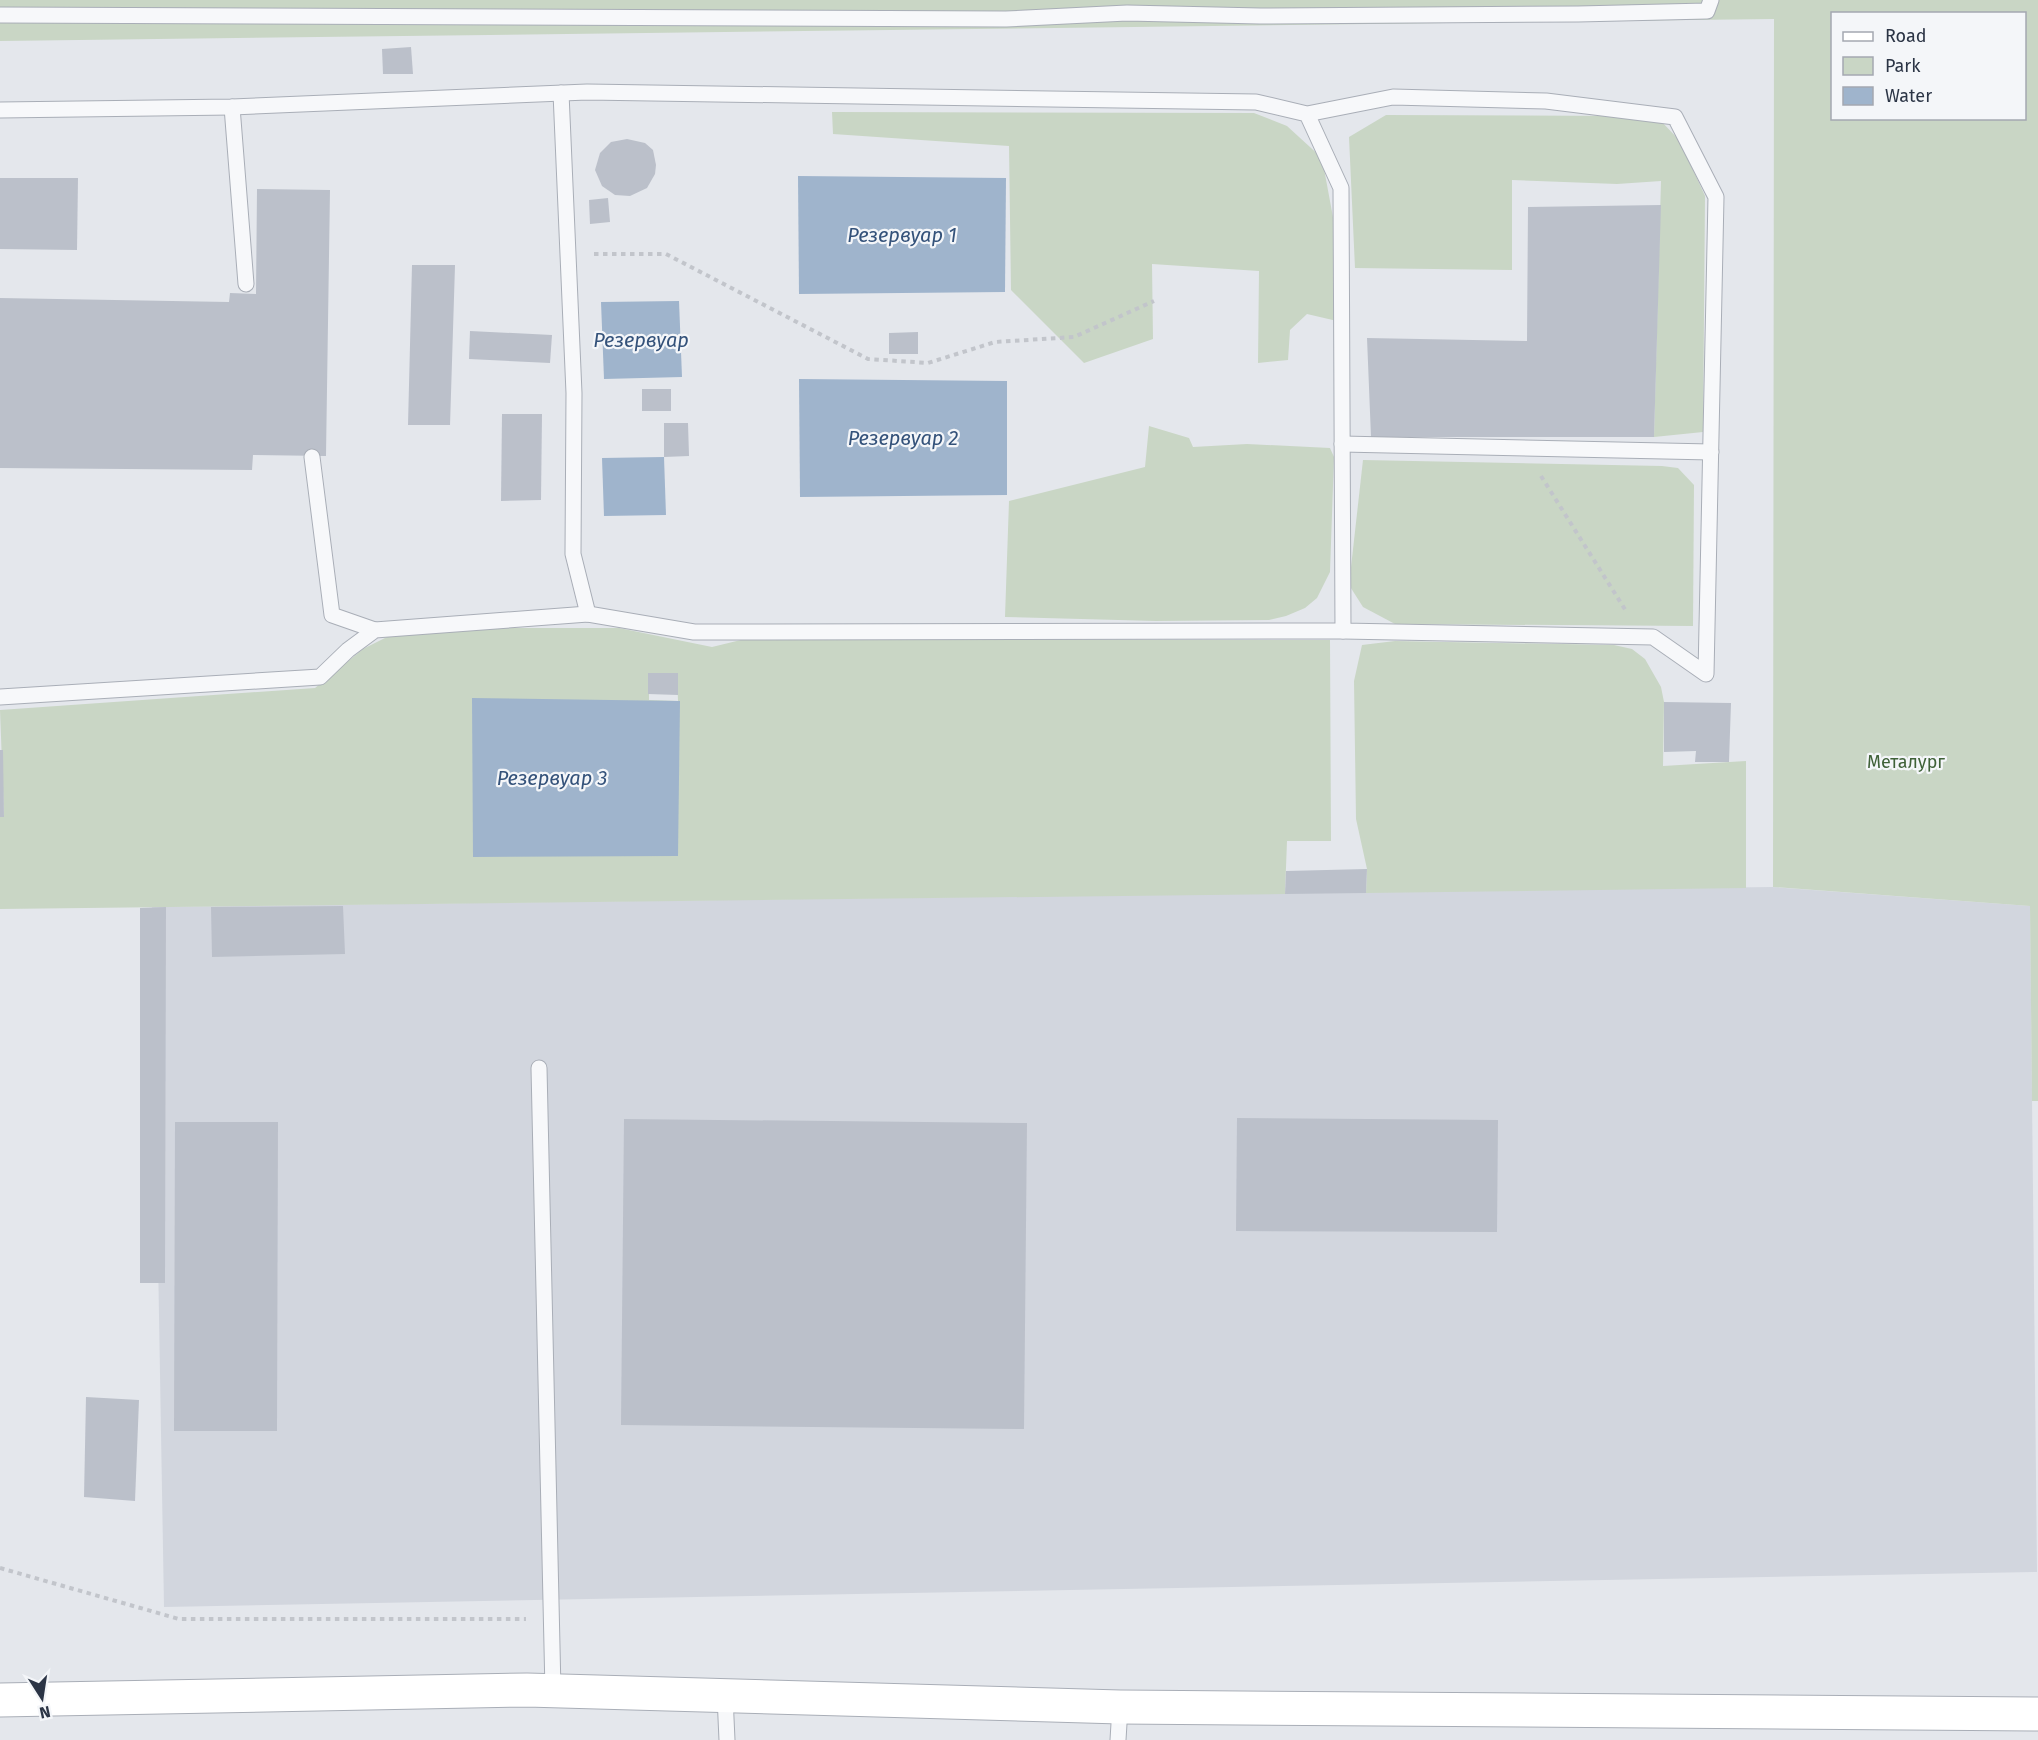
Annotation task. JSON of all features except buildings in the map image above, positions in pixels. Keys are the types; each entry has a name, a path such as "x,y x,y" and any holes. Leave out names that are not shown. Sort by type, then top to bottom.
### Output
{"main road":[{"path":"0,1700 553,1691 1120,1707 2038,1714"}],"lane":[{"path":"0,15 1006,19 1127,7 1260,16 1578,14 1707,11 1711,0"},
{"path":"561,93 574,393 573,554 588,614"},
{"path":"0,110 232,107 561,93 1256,102 1307,114 1394,97 1546,101 1675,117 1716,197 1706,674 1653,637 1342,632 694,632 588,614 375,630 332,615 312,457"},
{"path":"232,107 246,284"},
{"path":"1307,114 1341,188 1342,632"},
{"path":"1342,444 1711,452"},
{"path":"0,697 320,676 348,650 375,630"},
{"path":"539,1068 553,1691"},
{"path":"725,1696 727,1740"},
{"path":"1118,1740 1120,1707"}],"path":[{"path":"568,254 666,254 868,359 928,363 995,342 1074,337 1154,301"},
{"path":"1538,472 1642,637"},
{"path":"0,1568 179,1619 551,1619"}],"shaded area":[{"path":"1772,887 2030,906 2037,1572 164,1607 152,907"}],"green space":[{"name":"Металург","path":"0,0 2038,0 2038,1101 2032,1101 2030,906 1773,887 1774,19 0,41"},
{"path":"832,112 1254,113 1287,126 1322,158 1335,228 1337,321 1307,314 1290,330 1288,360 1258,363 1259,271 1152,264 1153,339 1084,363 1011,290 1009,146 833,134"},
{"path":"1386,115 1619,116 1661,121 1680,141 1705,196 1703,432 1654,437 1661,181 1617,184 1512,180 1512,270 1355,268 1349,137"},
{"path":"1149,426 1189,438 1193,447 1247,444 1330,448 1334,457 1330,572 1317,598 1305,608 1269,620 1156,621 1005,617 1009,501 1145,467"},
{"path":"1363,460 1678,468 1694,485 1693,626 1395,624 1363,607 1349,585"},
{"path":"512,628 619,628 712,647 745,639 1330,640 1331,841 1287,841 1285,894 0,909 0,814 4,816 0,710 315,688 363,649 391,635","holes":["649,673 677,673 678,701 649,700"]},
{"path":"1395,641 1614,645 1632,649 1645,659 1661,687 1664,702 1663,766 1746,761 1746,888 1366,893 1367,869 1356,819 1354,681 1362,645"}],"water":[{"name":"Резервуар 1","path":"798,176 1006,178 1005,292 799,294"},
{"name":"Резервуар","path":"679,301 682,377 604,379 601,302"},
{"name":"Резервуар 2","path":"799,379 1007,381 1007,495 800,497"},
{"path":"664,457 666,515 604,516 602,458"},
{"name":"Резервуар 3","path":"472,698 680,701 678,856 473,857"}]}
